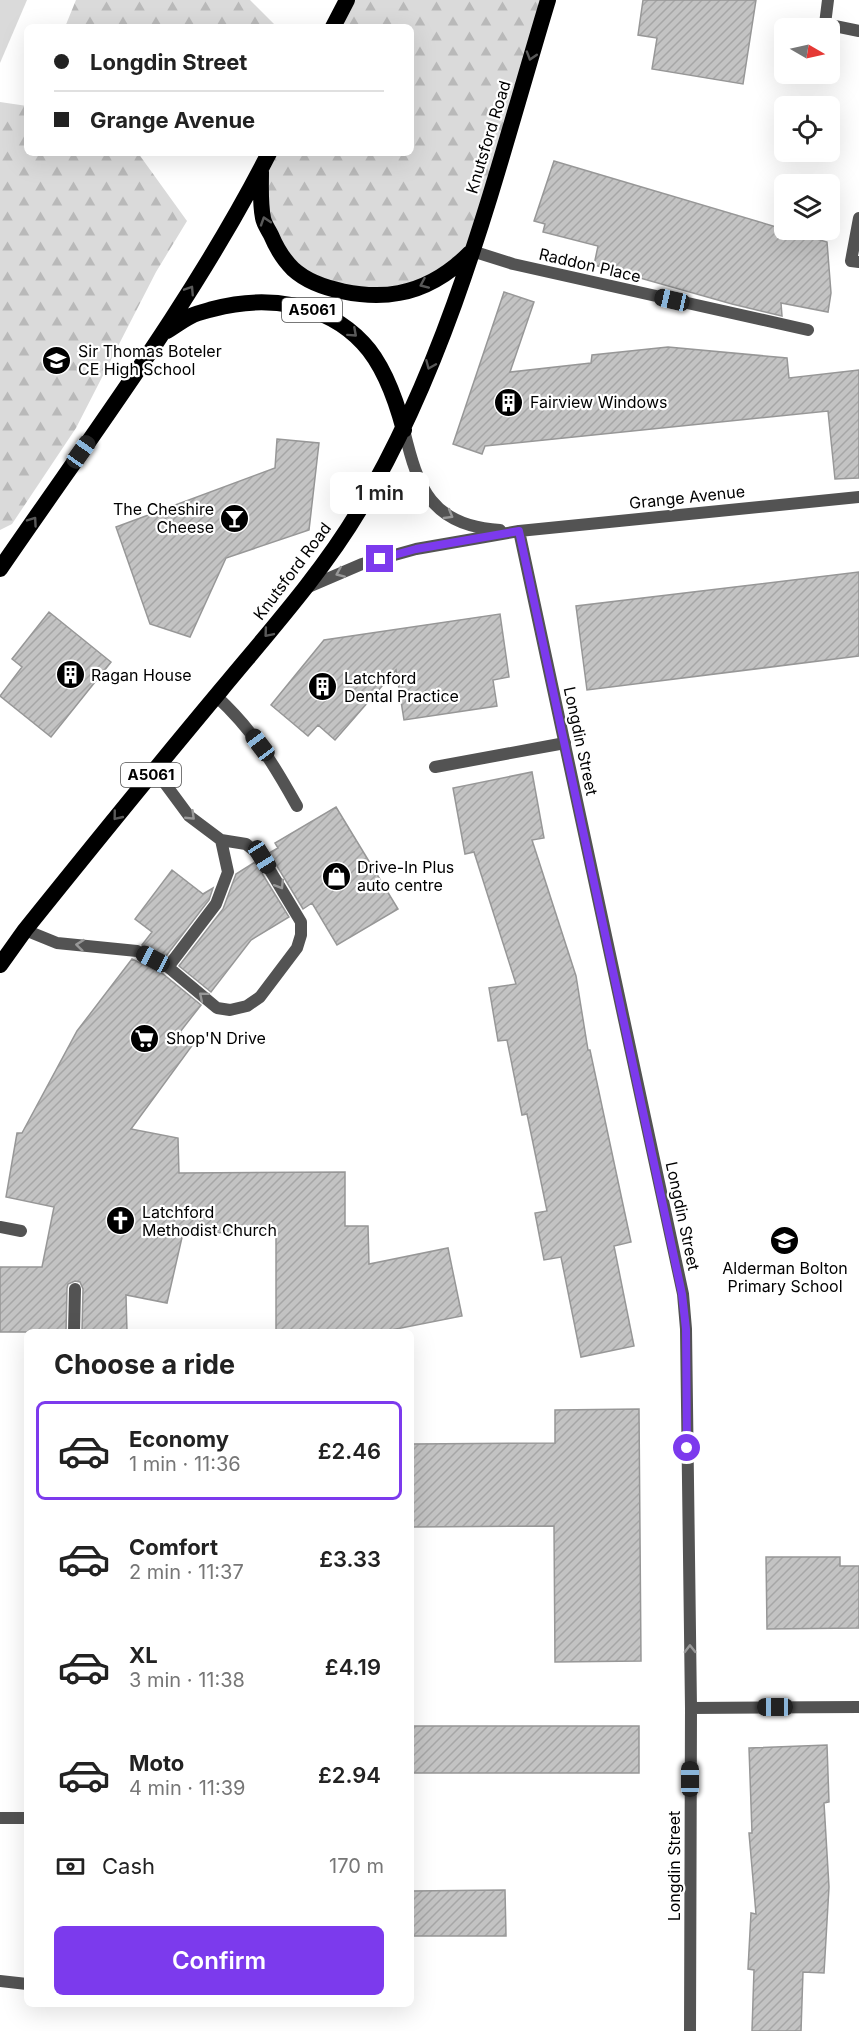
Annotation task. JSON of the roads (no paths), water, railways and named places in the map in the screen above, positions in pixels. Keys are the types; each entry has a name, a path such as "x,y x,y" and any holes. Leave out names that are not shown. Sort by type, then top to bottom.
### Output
{"highway":[{"path":"335,24 347,0"},
{"name":"Knutsford Road","path":"0,965 25,930 305,588 359,510 404,429 441,340 472,251 548,0"},
{"path":"265,160 260,194 263,219 277,248 294,270 317,284 344,292 371,295 399,293 424,285 450,271 472,251"},
{"name":"A5061","path":"0,569 162,334 214,253 265,160"},
{"name":"A5061","path":"162,334 192,315 228,305 264,302 300,307 325,315 347,327 365,344 396,398 404,429"}],"street":[{"path":"828,0 825,24 859,31"},
{"path":"859,218 851,261 859,262"},
{"name":"Raddon Place","path":"472,251 513,264 808,330"},
{"name":"Grange Avenue","path":"404,429 416,476 427,497 440,510 456,520 473,525 519,531"},
{"name":"Grange Avenue","path":"305,588 362,564 416,549 519,531 859,497"},
{"name":"Longdin Street","path":"519,531 682,1294 686,1329 691,1708 690,2031"},
{"path":"216,696 239,718 271,759 297,806"},
{"path":"435,767 565,743"},
{"path":"25,930 57,943 137,951 168,967 217,1008 230,1010 247,1006 260,997 297,948 301,935 301,922 262,857 246,844 221,840 189,816 155,770"},
{"path":"168,967 216,904 228,872 221,840"},
{"path":"0,1227 21,1231"},
{"path":"74,1329 75,1289"},
{"path":"691,1708 859,1707"},
{"path":"0,1818 24,1818"},
{"path":"0,1981 24,1984"}],"place":[{"name":"Sir Thomas Boteler CE High School","path":"57,360"},
{"name":"Fairview Windows","path":"509,402"},
{"name":"The Cheshire Cheese","path":"235,518"},
{"name":"Ragan House","path":"70,675"},
{"name":"Latchford Dental Practice","path":"323,687"},
{"name":"Drive-In Plus auto centre","path":"336,876"},
{"name":"Shop'N Drive","path":"145,1038"},
{"name":"Latchford Methodist Church","path":"121,1221"},
{"name":"Alderman Bolton Primary School","path":"785,1240"}]}
